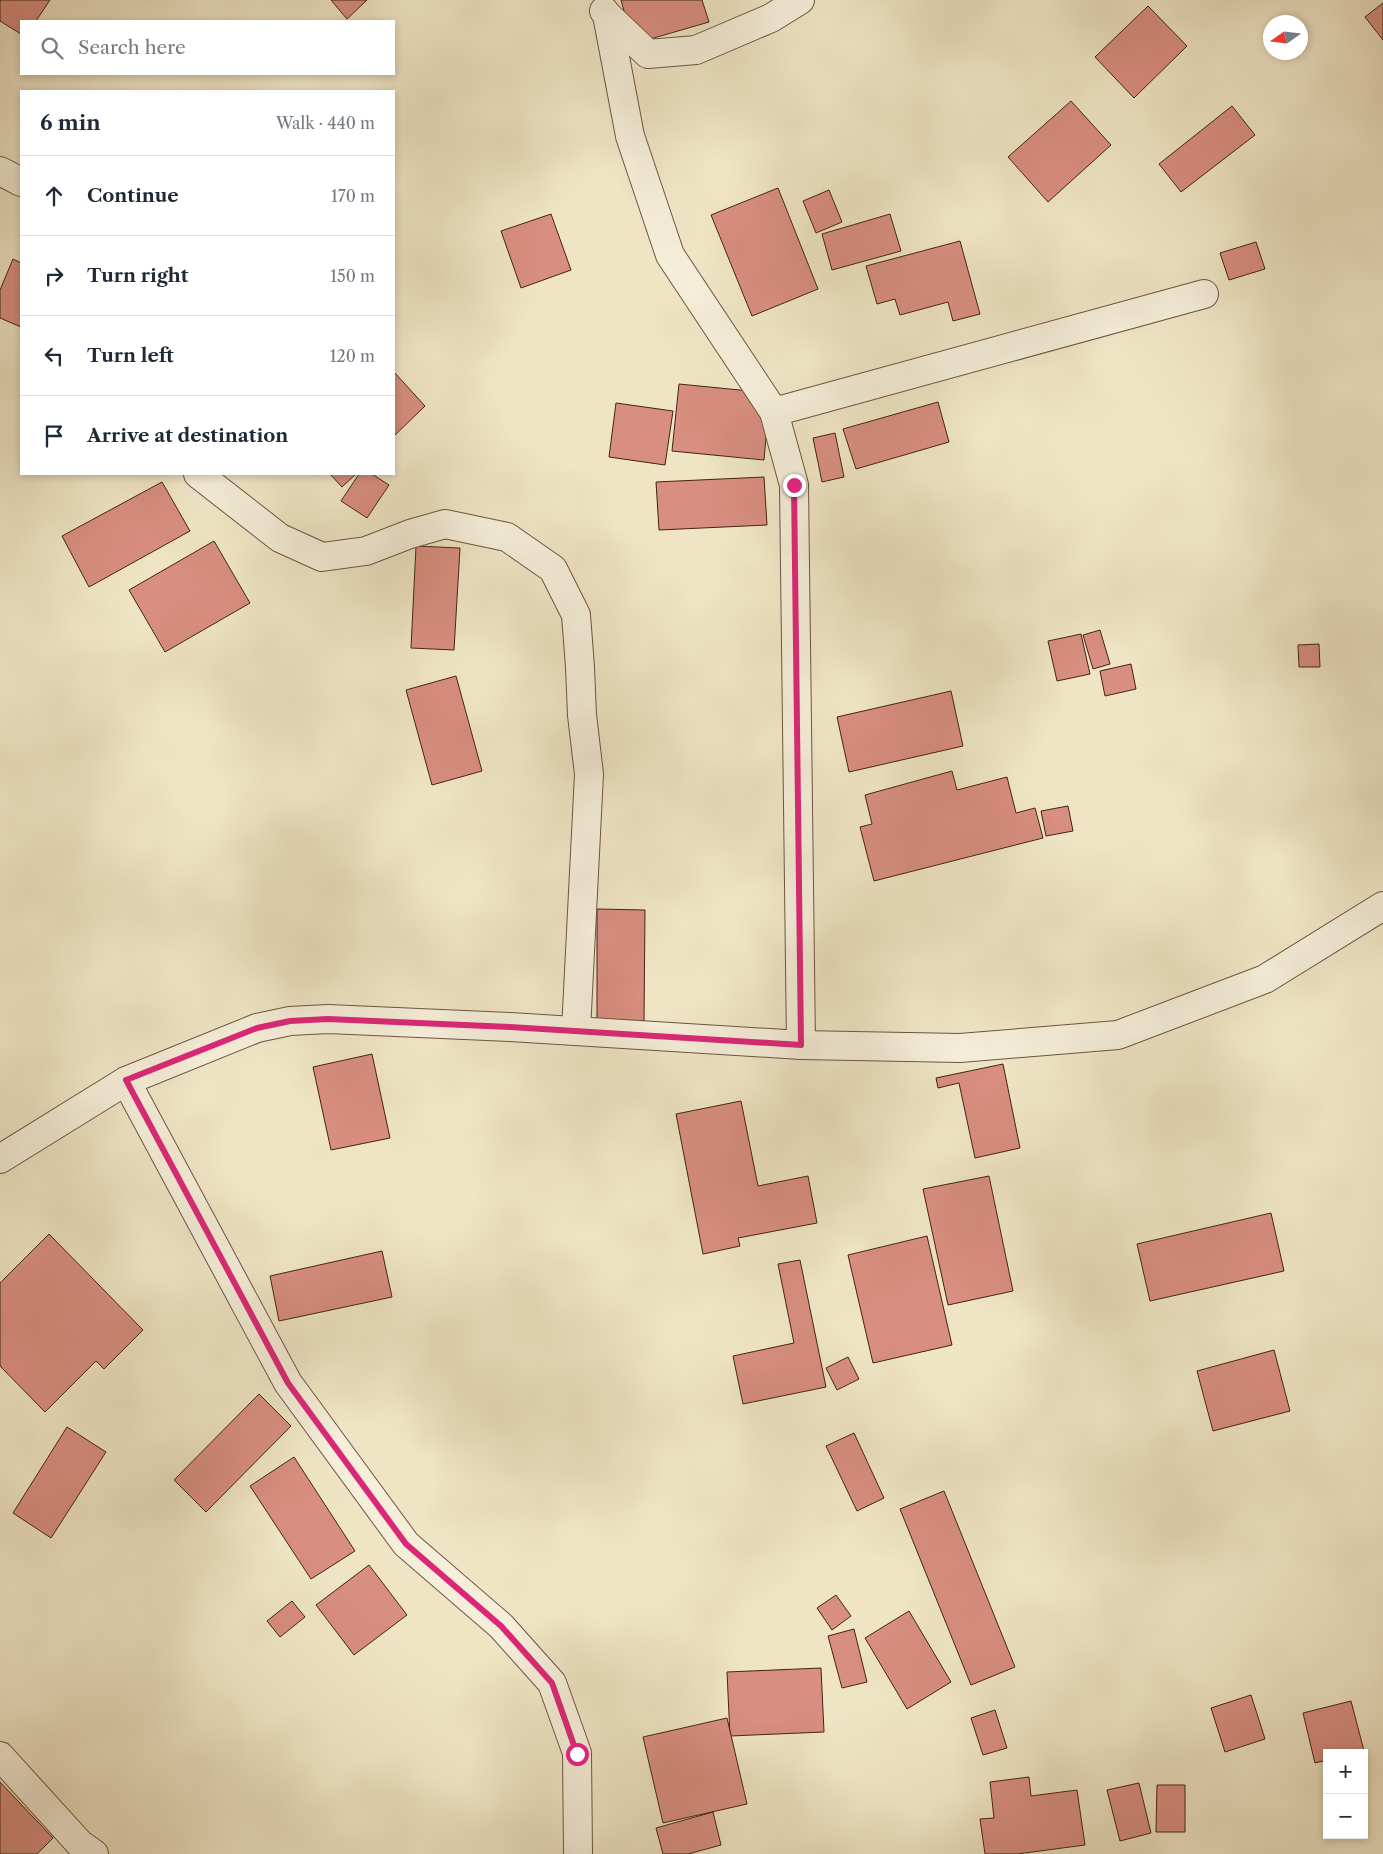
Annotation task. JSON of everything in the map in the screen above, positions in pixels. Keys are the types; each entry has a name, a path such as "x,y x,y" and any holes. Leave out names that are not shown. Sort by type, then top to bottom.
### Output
{"street":[{"path":"603,8 648,54 696,50 771,18 800,0"},
{"path":"603,8 630,136 670,255 774,412 794,485 801,1045"},
{"path":"0,170 20,181"},
{"path":"774,412 1204,294"},
{"path":"199,475 280,538 322,557 366,551 410,534 445,524 507,537 553,569 576,615 582,716 589,774 576,1031"},
{"path":"0,1159 126,1080 257,1028 290,1021 328,1019 576,1031 801,1045 960,1048 1118,1035 1266,978 1383,906"},
{"path":"126,1080 288,1383 406,1544 501,1626 552,1683 577,1754 578,1854"},
{"path":"0,1756 80,1844 94,1854"}],"building":[{"path":"0,0 50,0 37,20 20,20 20,33 0,21"},
{"path":"331,0 367,0 347,19"},
{"path":"621,0 702,0 709,22 633,44"},
{"path":"1383,3 1383,40 1365,17"},
{"path":"1148,6 1187,46 1134,98 1095,57"},
{"path":"1071,101 1111,145 1048,202 1008,157"},
{"path":"1232,106 1255,135 1181,192 1159,164"},
{"path":"778,188 818,289 752,316 711,215"},
{"path":"829,190 842,222 816,233 803,201"},
{"path":"551,214 571,270 521,288 501,231"},
{"path":"890,214 901,251 832,270 822,234"},
{"path":"960,241 980,314 953,321 948,302 900,315 895,299 877,304 866,266"},
{"path":"1256,242 1265,269 1229,280 1220,253"},
{"path":"13,259 20,262 20,327 0,318 0,290"},
{"path":"395,373 425,406 395,435"},
{"path":"679,384 770,393 764,460 672,451"},
{"path":"938,402 949,442 856,469 843,429"},
{"path":"616,403 673,411 665,465 609,457"},
{"path":"835,433 844,477 822,482 813,438"},
{"path":"331,475 355,475 342,487"},
{"path":"358,475 374,475 389,485 367,518 341,501"},
{"path":"764,477 767,525 659,530 656,482"},
{"path":"162,482 190,531 89,587 62,536"},
{"path":"214,541 250,603 165,652 129,590"},
{"path":"416,546 460,548 454,650 411,648"},
{"path":"1100,630 1110,664 1093,669 1083,635"},
{"path":"1081,634 1090,674 1057,681 1048,641"},
{"path":"1319,644 1320,667 1299,667 1298,645"},
{"path":"1131,664 1136,689 1105,696 1100,671"},
{"path":"456,676 482,771 432,785 406,690"},
{"path":"951,691 963,746 849,772 837,717"},
{"path":"952,771 957,790 1007,777 1016,813 1035,808 1043,838 874,881 860,827 872,824 865,795"},
{"path":"1068,806 1073,831 1046,836 1041,811"},
{"path":"597,909 645,910 644,1021 597,1021"},
{"path":"372,1054 390,1138 331,1150 313,1067"},
{"path":"1003,1064 1020,1148 975,1158 959,1083 938,1088 936,1078"},
{"path":"741,1101 758,1186 808,1176 817,1223 738,1238 740,1246 703,1254 676,1114"},
{"path":"989,1176 1013,1291 948,1305 923,1189"},
{"path":"1271,1213 1284,1271 1150,1301 1137,1244"},
{"path":"49,1234 143,1330 104,1369 96,1361 45,1412 0,1366 0,1283"},
{"path":"927,1236 952,1345 873,1363 848,1255"},
{"path":"382,1251 392,1297 279,1321 270,1276"},
{"path":"800,1260 826,1387 743,1404 733,1356 794,1343 778,1264"},
{"path":"1274,1350 1290,1411 1213,1431 1197,1371"},
{"path":"848,1357 859,1379 837,1390 826,1368"},
{"path":"259,1394 291,1426 206,1512 174,1480"},
{"path":"67,1427 106,1452 51,1538 13,1513"},
{"path":"854,1433 884,1498 857,1511 826,1446"},
{"path":"294,1457 355,1551 311,1579 250,1486"},
{"path":"944,1491 1015,1667 971,1685 900,1509"},
{"path":"369,1565 407,1615 354,1655 316,1605"},
{"path":"836,1595 851,1616 832,1630 817,1608"},
{"path":"292,1601 305,1617 280,1637 267,1621"},
{"path":"909,1611 951,1682 907,1709 865,1638"},
{"path":"854,1629 867,1682 842,1688 828,1636"},
{"path":"821,1668 824,1732 730,1736 727,1672"},
{"path":"1251,1695 1265,1739 1225,1752 1211,1708"},
{"path":"1351,1701 1363,1749 1323,1749 1323,1761 1315,1763 1303,1713"},
{"path":"995,1710 1007,1748 983,1755 971,1718"},
{"path":"727,1718 747,1804 663,1823 643,1737"},
{"path":"1029,1777 1031,1796 1077,1790 1085,1845 1017,1854 985,1854 980,1819 994,1818 990,1782"},
{"path":"0,1782 53,1838 37,1854 0,1854"},
{"path":"1139,1783 1151,1833 1120,1841 1107,1790"},
{"path":"1157,1785 1185,1785 1185,1832 1156,1832"},
{"path":"713,1812 721,1845 688,1854 663,1854 656,1828"}],"route":[{"path":"577,1754 552,1683 501,1626 406,1544 288,1383 126,1080 257,1028 290,1021 328,1019 510,1027 801,1045 794,485"}]}
